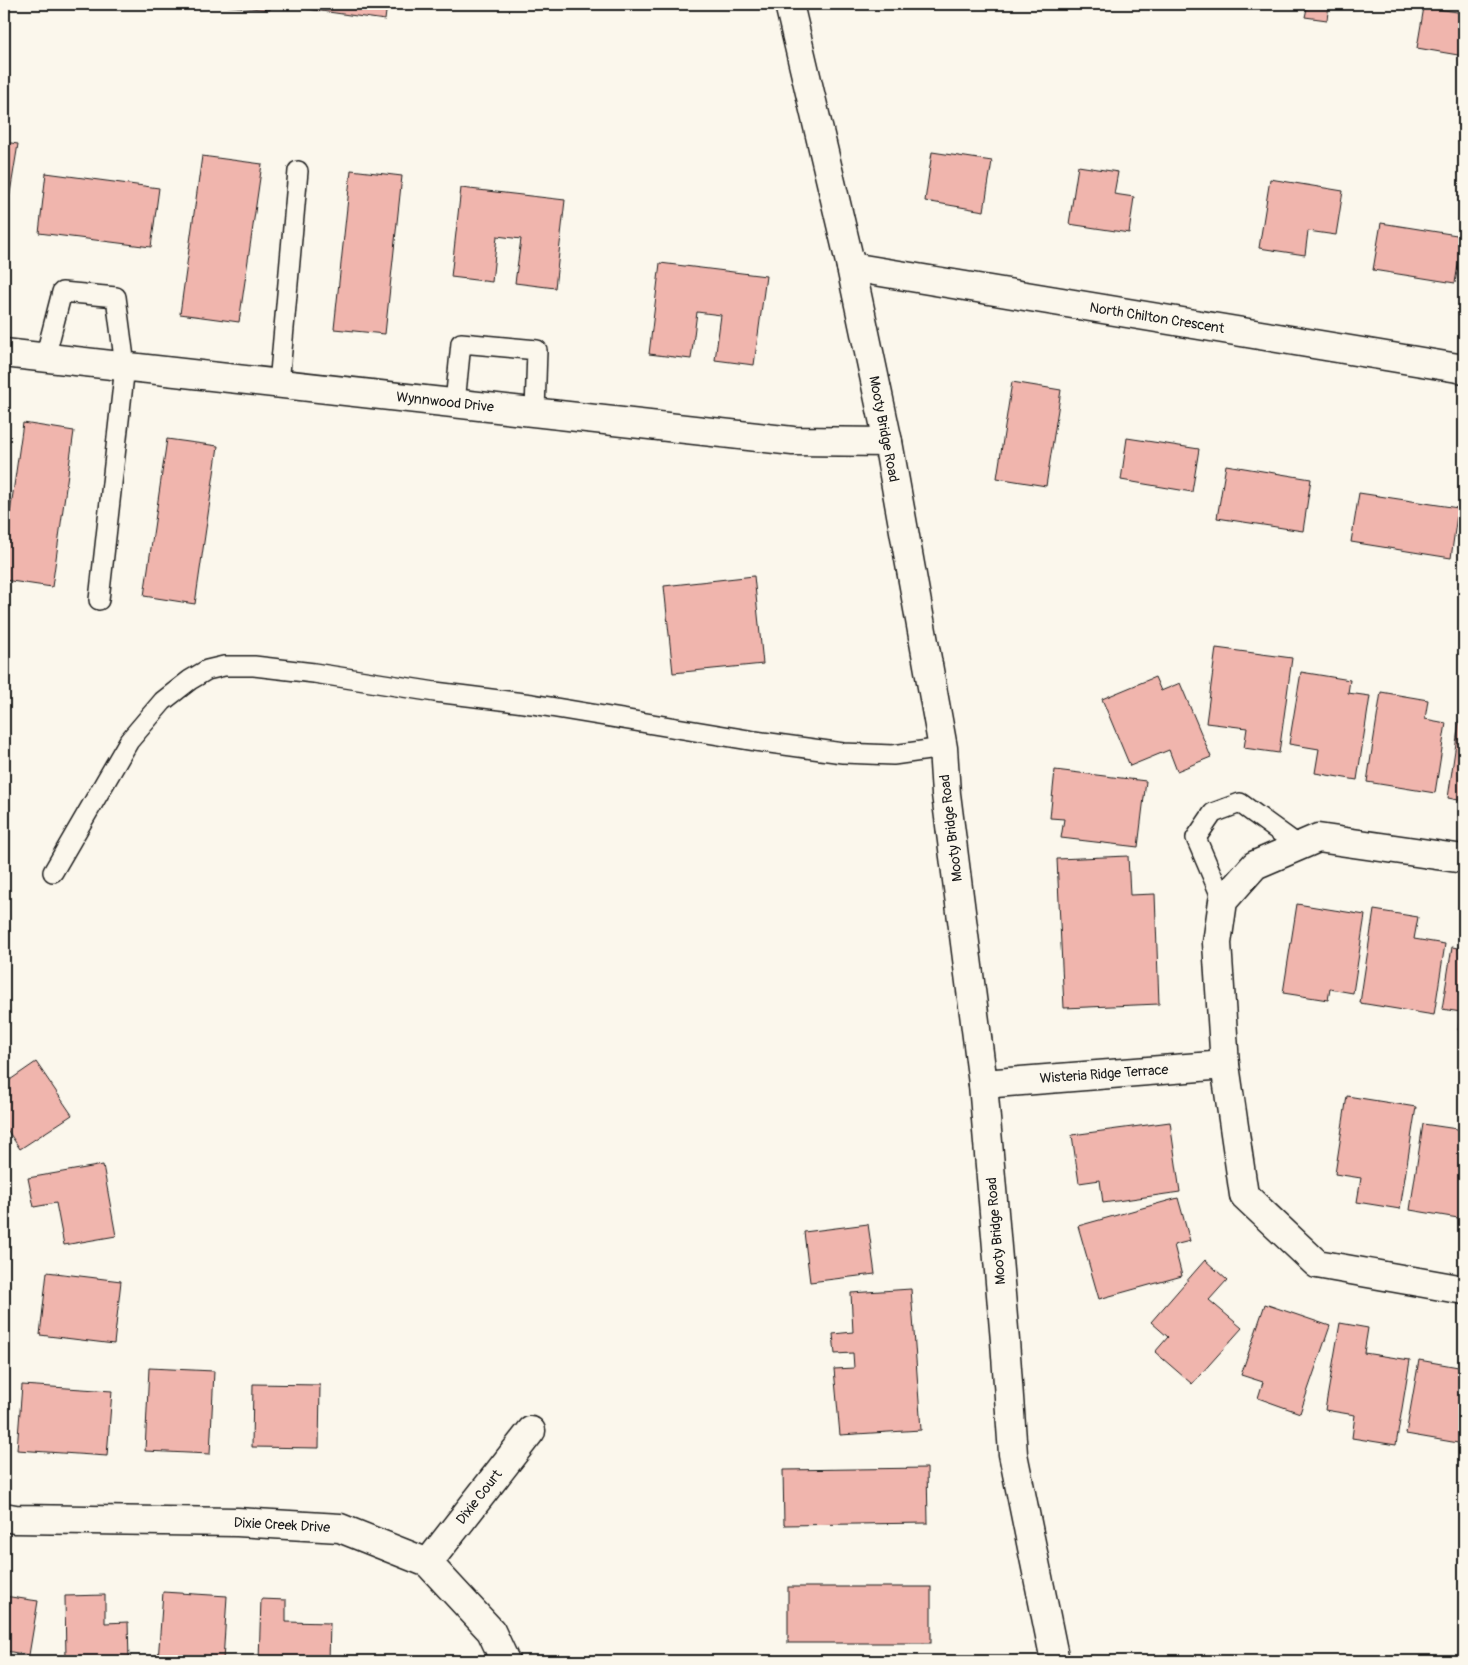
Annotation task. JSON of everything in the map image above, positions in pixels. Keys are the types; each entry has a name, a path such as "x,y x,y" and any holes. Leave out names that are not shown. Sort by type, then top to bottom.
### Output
{"street":[{"name":"Mooty Bridge Road","path":"789,4 851,267 888,442 943,748 946,794 983,1084 1013,1454 1056,1661"},
{"name":"North Chilton Crescent","path":"851,267 1464,369"},
{"name":"Wynnwood Drive","path":"4,353 793,441 888,442"},
{"path":"1464,859 1318,838 1255,865 1223,900 1217,943 1225,1065 1244,1195 1317,1264 1464,1290"},
{"name":"Wisteria Ridge Terrace","path":"983,1084 1225,1065"},
{"name":"Dixie Court","path":"428,1563 531,1431"},
{"name":"Dixie Creek Drive","path":"4,1517 15,1519 237,1522 340,1528 428,1563 491,1631 505,1661"}],"lane":[{"path":"279,384 298,171"},
{"path":"45,358 62,292 116,297 125,366 99,600"},
{"path":"455,403 461,343 537,350 535,411"},
{"path":"52,872 128,741 170,695 207,670 224,666 254,666 314,673 435,692 532,704 755,742 843,753 893,755 943,748"},
{"path":"1223,900 1196,838 1213,813 1240,803 1299,846"}],"building":[{"path":"212,4 270,4 270,10"},
{"path":"307,4 387,4 385,20 307,9"},
{"path":"1308,4 1329,4 1327,20 1305,17"},
{"path":"1424,7 1464,13 1464,56 1417,48"},
{"path":"4,142 18,144 4,230"},
{"path":"932,152 992,161 984,211 925,201"},
{"path":"202,156 262,164 239,322 180,314"},
{"path":"1078,166 1118,172 1114,194 1134,197 1129,233 1069,224"},
{"path":"351,170 402,176 385,334 334,329"},
{"path":"46,173 159,188 151,247 39,233"},
{"path":"1270,179 1343,191 1336,235 1308,231 1305,255 1259,248"},
{"path":"461,188 565,200 555,288 515,283 521,239 497,236 492,282 451,277"},
{"path":"1381,223 1463,236 1455,283 1373,270"},
{"path":"660,263 766,276 754,365 715,360 721,315 697,312 691,359 649,354"},
{"path":"1012,382 1061,390 1046,486 997,478"},
{"path":"23,423 74,431 52,587 4,580 4,556"},
{"path":"1127,438 1199,449 1192,492 1121,480"},
{"path":"167,439 218,446 195,604 144,596"},
{"path":"1226,465 1311,479 1303,531 1217,518"},
{"path":"1359,493 1458,508 1451,558 1351,542"},
{"path":"754,576 763,664 673,673 664,586"},
{"path":"1216,648 1292,658 1279,753 1244,748 1247,728 1206,723"},
{"path":"1301,672 1350,680 1348,693 1370,696 1357,780 1315,773 1319,749 1289,744"},
{"path":"1155,677 1161,691 1180,683 1211,757 1177,771 1169,750 1130,766 1102,699"},
{"path":"1381,692 1428,700 1425,719 1446,723 1435,793 1367,782"},
{"path":"1461,709 1464,710 1464,801 1448,798"},
{"path":"1055,770 1146,781 1138,847 1061,838 1064,819 1050,818"},
{"path":"1128,856 1130,895 1155,894 1159,1004 1064,1008 1057,859"},
{"path":"1297,904 1365,915 1353,993 1330,989 1328,1000 1283,993"},
{"path":"1374,910 1418,917 1414,939 1445,944 1434,1015 1360,1003"},
{"path":"1452,947 1464,949 1464,1031 1458,1030 1461,1012 1442,1009"},
{"path":"36,1062 72,1115 20,1149 4,1125 4,1084"},
{"path":"1347,1096 1416,1107 1400,1209 1357,1202 1361,1178 1335,1174"},
{"path":"1170,1122 1180,1192 1103,1203 1100,1180 1079,1183 1072,1135"},
{"path":"1423,1124 1464,1130 1464,1219 1410,1210"},
{"path":"103,1165 116,1236 64,1245 56,1203 34,1207 28,1178"},
{"path":"1178,1198 1190,1241 1174,1245 1182,1276 1099,1299 1078,1226"},
{"path":"868,1224 875,1274 810,1282 804,1232"},
{"path":"1205,1260 1227,1280 1209,1300 1242,1328 1192,1384 1155,1352 1168,1337 1151,1322"},
{"path":"47,1272 121,1281 114,1344 40,1335"},
{"path":"911,1289 921,1430 840,1435 834,1369 854,1368 853,1353 835,1354 833,1334 853,1332 851,1293"},
{"path":"1265,1304 1330,1326 1300,1413 1258,1398 1263,1382 1241,1375"},
{"path":"1340,1323 1368,1328 1364,1353 1410,1360 1396,1445 1352,1438 1355,1415 1325,1410"},
{"path":"1419,1360 1464,1368 1464,1444 1406,1434"},
{"path":"149,1368 214,1371 210,1454 145,1451"},
{"path":"253,1384 320,1385 319,1448 252,1447"},
{"path":"22,1385 112,1391 107,1456 17,1450"},
{"path":"927,1468 928,1523 784,1525 783,1470"},
{"path":"788,1587 931,1587 931,1643 788,1643"},
{"path":"163,1592 227,1596 223,1661 158,1661"},
{"path":"105,1595 105,1623 128,1622 129,1661 66,1661 65,1596"},
{"path":"4,1596 38,1601 29,1655 6,1651 4,1661"},
{"path":"261,1599 286,1600 286,1622 330,1623 329,1661 259,1661"}]}
